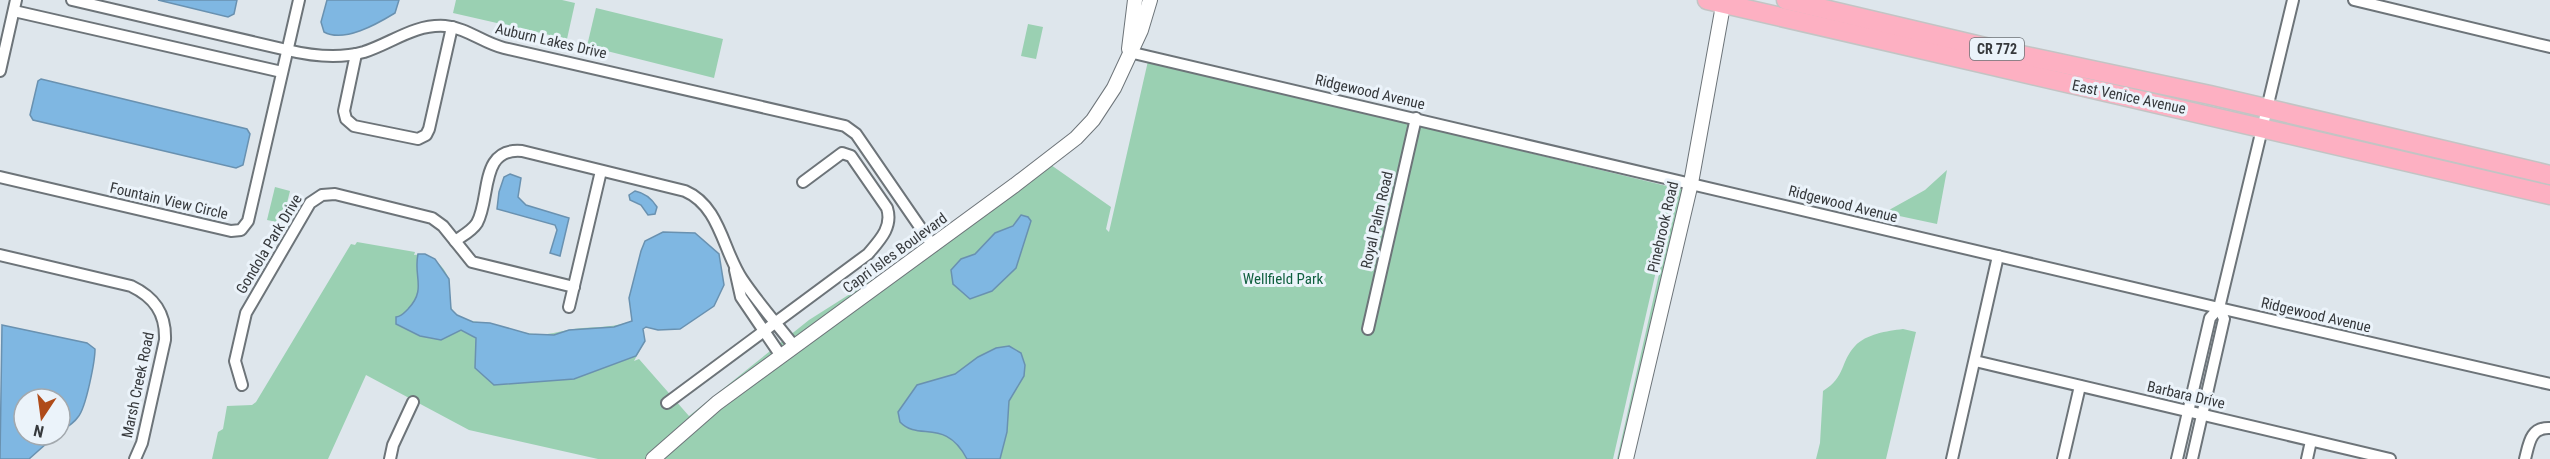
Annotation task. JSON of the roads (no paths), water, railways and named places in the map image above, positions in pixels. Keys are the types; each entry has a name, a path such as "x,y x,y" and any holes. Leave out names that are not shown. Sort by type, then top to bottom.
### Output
{"main road":[{"name":"East Venice Avenue","path":"1718,1 1985,66 2173,106 2550,195"},
{"name":"East Venice Avenue","path":"1798,1 2550,175"}],"street":[{"name":"Auburn Lakes Drive","path":"72,0 320,56 356,54 414,29 434,26 452,27 471,33 497,46 850,128 933,246"},
{"name":"Fountain View Circle","path":"0,177 237,231 244,228 248,220 299,0"},
{"name":"Capri Isles Boulevard","path":"1129,51 1135,0"},
{"name":"Capri Isles Boulevard","path":"653,459 702,415 1053,157 1085,129 1114,88 1129,51 1141,30 1150,0"},
{"path":"2177,459 2210,318 2219,308 2293,0"},
{"path":"2354,0 2550,46"},
{"name":"Pinebrook Road","path":"1626,459 1691,183 1718,1"},
{"path":"0,71 15,5 282,72"},
{"path":"356,54 344,109 346,119 354,126 418,140 426,135 429,129 452,27"},
{"name":"Ridgewood Avenue","path":"1129,51 2550,384"},
{"name":"Royal Palm Road","path":"1368,329 1416,118"},
{"path":"455,241 476,225 492,164 506,152 522,151 692,194 701,201 713,217 735,267 741,297 781,356"},
{"path":"667,403 868,254 881,239 890,217 887,208 852,156 842,153 803,182"},
{"path":"569,307 601,171"},
{"name":"Gondola Park Drive","path":"242,385 235,361 246,313 315,197 335,194 432,218 440,223 466,257 479,265 574,287"},
{"name":"Marsh Creek Road","path":"0,255 130,286 148,296 158,306 165,325 165,340 142,443 135,459"},
{"path":"1952,459 1998,256"},
{"path":"735,267 794,346"},
{"path":"2192,459 2224,319 2219,308"},
{"name":"Barbara Drive","path":"1975,362 2390,459"},
{"path":"2063,459 2080,386"},
{"path":"390,459 393,445 413,402"},
{"path":"2525,459 2533,434 2540,429 2550,428"},
{"path":"2307,459 2312,441"}],"water":[{"path":"158,0 237,0 234,14 228,17"},
{"path":"327,0 399,0 395,13 379,22 351,34 332,35 324,32 321,22"},
{"path":"41,79 247,129 250,134 243,165 236,168 33,120 30,115 38,81"},
{"path":"510,174 521,178 518,197 526,205 569,218 560,256 550,253 557,230 555,225 497,209 504,177"},
{"path":"635,191 653,201 657,207 655,214 648,215 641,205 630,200 629,195"},
{"path":"1021,215 1028,217 1031,221 1016,268 992,291 970,299 953,284 951,270 961,259 975,254 995,233 1013,226"},
{"path":"663,232 695,233 719,254 724,285 714,306 680,329 658,330 646,327 643,329 645,341 636,356 574,379 494,385 475,368 476,338 461,330 441,340 420,336 396,324 396,317 408,309 417,295 418,254 425,254 435,259 449,279 451,309 457,315 473,322 490,323 529,334 554,335 569,330 614,327 632,321 629,298 641,251 645,241"},
{"path":"2,325 87,343 95,349 87,395 81,412 72,423 72,387 12,387 12,447 42,447 29,459 0,459"},
{"path":"1009,346 1021,353 1025,365 1024,376 1009,401 1007,432 1000,459 967,459 959,446 950,438 941,434 907,428 900,422 898,412 917,385 955,374 978,357 996,348"}],"park label":[{"name":"Wellfield Park","path":"1283,279"}]}
